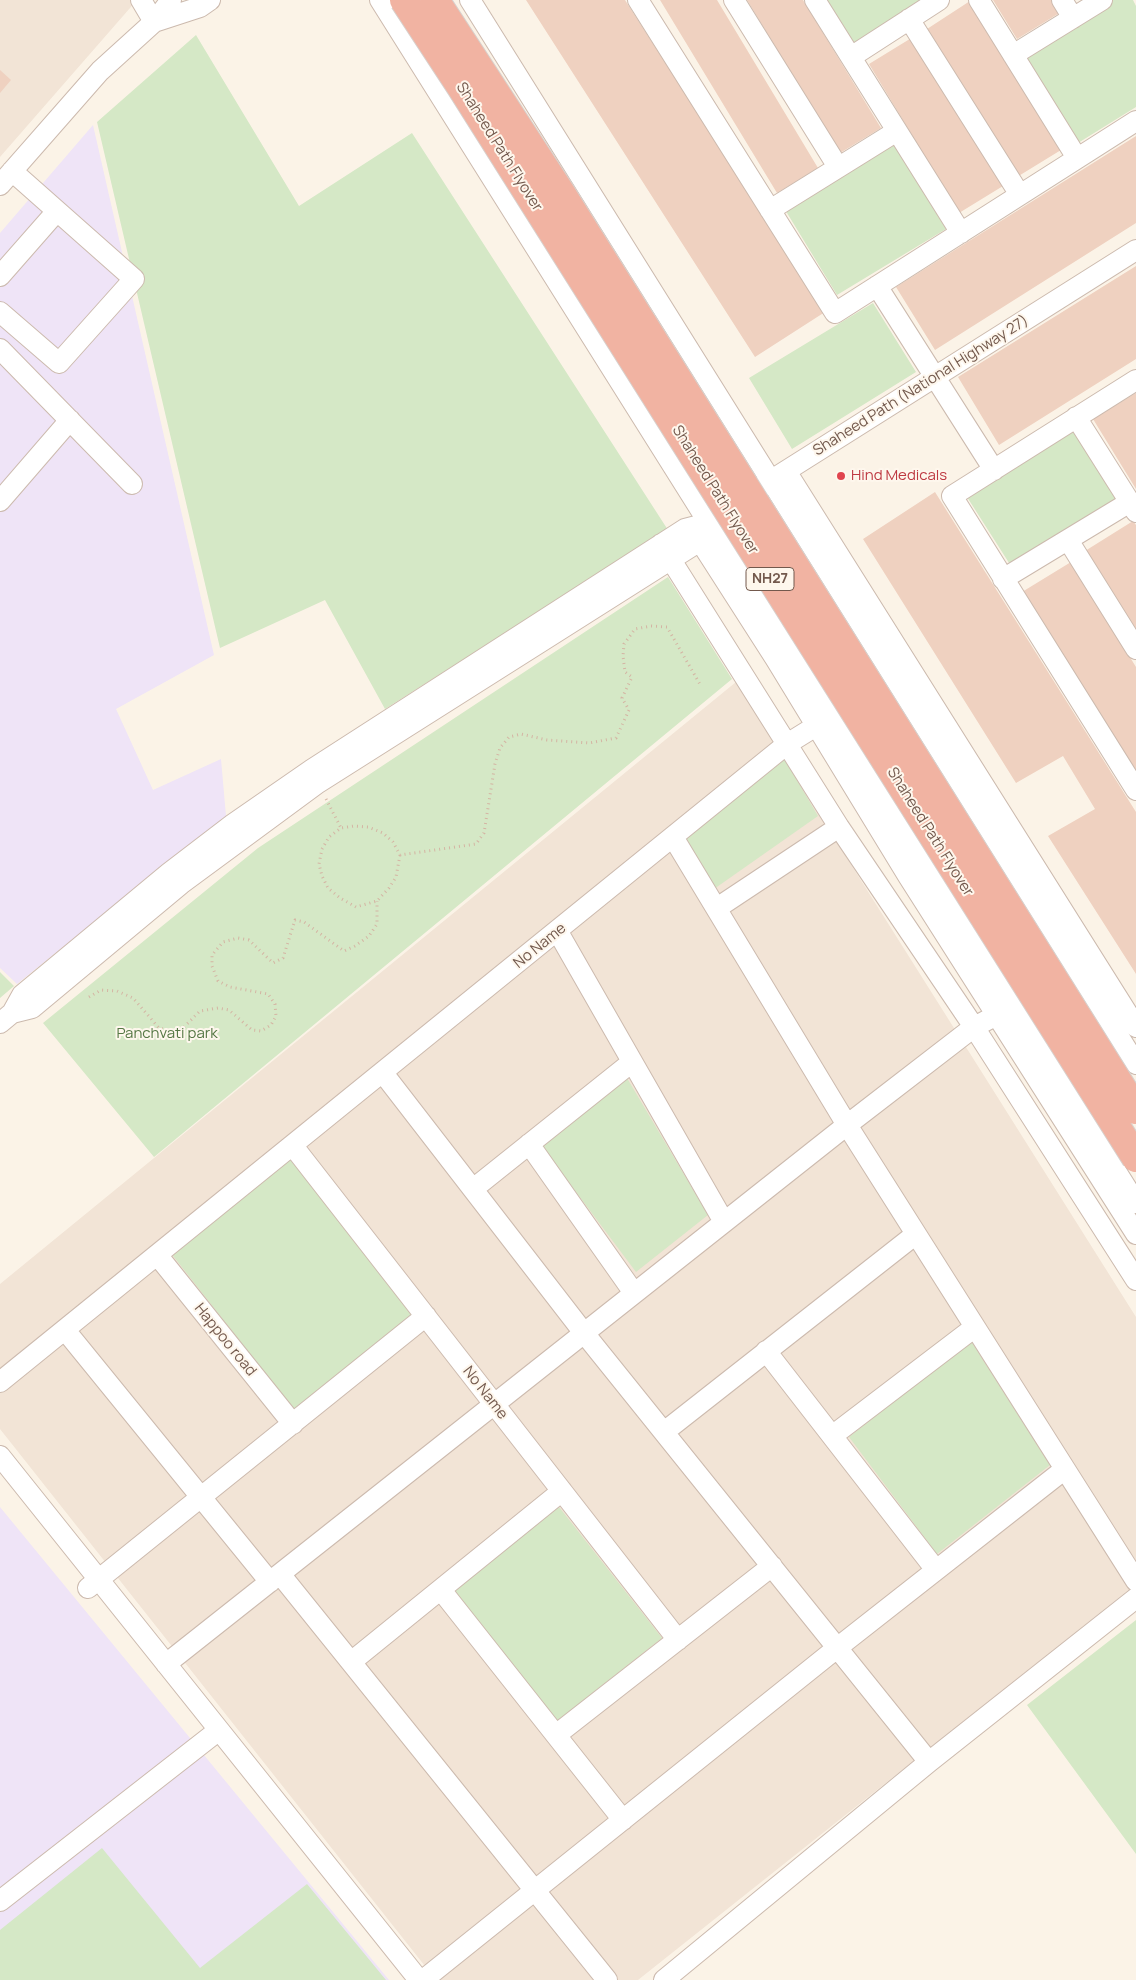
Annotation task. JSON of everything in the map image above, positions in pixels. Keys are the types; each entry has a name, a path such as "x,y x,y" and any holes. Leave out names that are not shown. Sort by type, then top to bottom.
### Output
{"highway":[{"name":"Shaheed Path Flyover","path":"404,0 461,87 1136,1158"},
{"name":"Shaheed Path Flyover","path":"435,0 560,193 1136,1110"}],"street":[{"path":"141,0 154,22"},
{"path":"0,312 59,363 134,279 57,211 6,178 100,71 154,22 171,0"},
{"path":"154,22 200,7 210,0"},
{"path":"380,0 1136,1203"},
{"path":"470,0 1136,1027"},
{"path":"638,0 835,313 1136,121"},
{"path":"734,0 838,167"},
{"path":"815,0 961,232"},
{"path":"851,57 939,0"},
{"path":"979,0 1077,158"},
{"path":"1062,0 1073,18"},
{"path":"1013,55 1102,0"},
{"path":"909,19 1020,195"},
{"path":"770,210 897,131"},
{"path":"0,276 57,211"},
{"name":"Shaheed Path (National Highway 27)","path":"708,523 778,476 1136,250"},
{"path":"877,286 994,470"},
{"path":"0,349 132,484"},
{"path":"1136,380 952,496 1136,790"},
{"path":"1003,579 1068,540 1133,507 1076,418"},
{"path":"0,501 70,420"},
{"path":"778,476 1017,876 1136,1064"},
{"path":"6,1018 22,996 169,873 233,824 311,770 666,552 700,541 708,523"},
{"path":"6,1018 32,1008 181,884 318,783 666,552 685,529 708,523"},
{"path":"1068,540 1136,649"},
{"path":"700,541 1136,1234"},
{"path":"666,552 839,827 974,1027 1136,1280"},
{"name":"No Name","path":"0,1382 558,932 786,744 816,726"},
{"path":"717,908 839,827"},
{"path":"674,837 848,1125 1136,1581"},
{"path":"558,932 724,1222"},
{"path":"166,1664 848,1125 974,1027 997,1015"},
{"path":"472,1189 632,1062"},
{"path":"383,1073 584,1333 929,1762"},
{"path":"529,1144 634,1293"},
{"name":"No Name","path":"293,1146 678,1640"},
{"path":"664,1432 916,1234"},
{"name":"Happoo road","path":"158,1256 293,1424"},
{"path":"94,1584 426,1316"},
{"path":"832,1436 975,1327"},
{"path":"65,1330 201,1498 351,1662 607,1980"},
{"path":"766,1351 936,1570"},
{"path":"0,1456 94,1584 214,1734 403,1980"},
{"path":"0,1478 166,1664 214,1734 421,1980 1065,1469"},
{"path":"351,1662 562,1491"},
{"path":"556,1735 772,1566"},
{"path":"441,1590 623,1820"},
{"path":"664,1980 929,1762 1136,1598"},
{"path":"0,1901 214,1734"}],"path":[{"path":"400,855 476,844 484,833 494,764 500,748 509,737 521,734 547,740 589,743 616,738 629,710 622,698 632,677 625,672 623,656 624,644 634,629 651,626 667,627 701,686"},
{"path":"318,783 341,828"},
{"path":"368,827 383,833 393,842 400,855 396,877 377,901 356,907 340,898 328,888 319,864 322,849 329,837 341,828 368,827"},
{"path":"89,997 101,990 117,991 133,998 159,1028 178,1033 200,1011 218,1008 229,1010 252,1030 261,1030 271,1026 276,1016 275,1004 268,994 230,988 218,981 212,966 212,955 223,942 238,938 250,940 273,963 283,958 296,920 304,922 344,951 369,936 377,924 377,901"}],"shaded area":[{"path":"0,0 137,0 0,157"},
{"path":"93,125 214,655 116,709 153,790 221,759 226,816 17,984 0,968 0,233"},
{"path":"736,682 1136,1317 1136,1584 638,1980 436,1980 0,1429 0,1284"},
{"path":"0,1507 389,1980 0,1980"}],"green space":[{"path":"823,0 924,0 852,46"},
{"path":"1113,0 1133,0 1136,6 1136,107 1078,143 1024,55"},
{"path":"196,35 299,206 412,133 668,530 385,709 325,600 220,648 97,122"},
{"path":"893,142 946,229 837,295 784,208"},
{"path":"873,303 916,372 792,449 749,378"},
{"path":"1074,431 1117,500 1011,566 967,497"},
{"name":"Panchvati park","path":"668,577 732,679 154,1157 43,1023 258,848"},
{"path":"784,758 818,816 714,889 685,839"},
{"path":"0,972 14,986 0,998"},
{"path":"627,1078 708,1215 636,1272 540,1144"},
{"path":"292,1156 415,1314 294,1410 170,1252"},
{"path":"971,1341 1050,1465 937,1554 849,1437"},
{"path":"559,1507 662,1638 557,1721 454,1590"},
{"path":"1136,1620 1136,1854 1027,1705"},
{"path":"102,1848 200,1968 307,1884 386,1980 0,1980 0,1930"}],"building":[{"path":"526,0 625,0 825,312 755,357"},
{"path":"660,0 717,0 818,168 777,193"},
{"path":"747,0 803,0 881,128 840,153"},
{"path":"993,0 1053,0 1061,12 1017,39"},
{"path":"970,1 1061,150 1017,177 927,29"},
{"path":"913,37 1003,186 959,213 869,64"},
{"path":"0,70 11,80 0,93"},
{"path":"1136,136 1136,223 935,350 896,287"},
{"path":"1136,266 1136,359 999,445 958,377"},
{"path":"1136,393 1136,489 1093,419"},
{"path":"935,492 1136,812 1136,974 1048,836 1095,809 1063,756 1016,783 863,539"},
{"path":"1133,521 1136,525 1136,633 1085,551"},
{"path":"1071,562 1136,667 1136,775 1022,592"}],"place":[{"name":"Hind Medicals","path":"841,476"}]}
